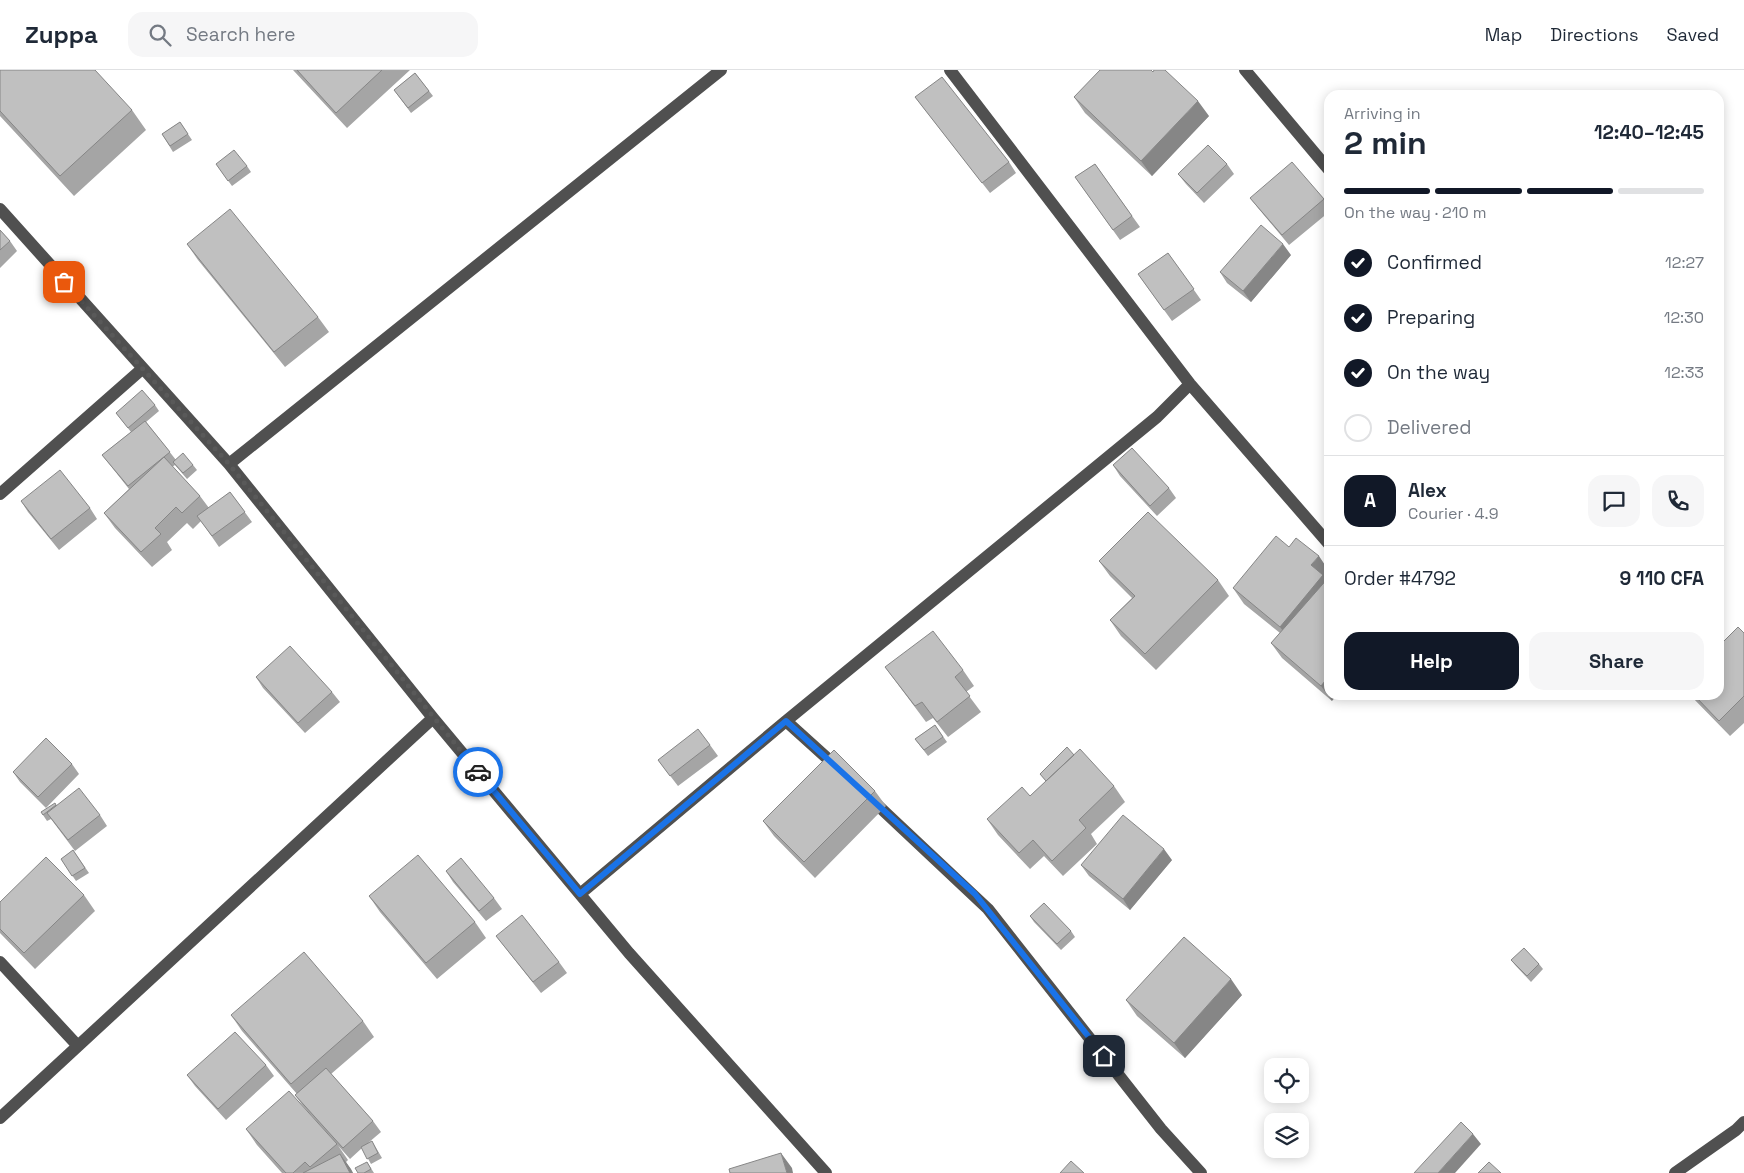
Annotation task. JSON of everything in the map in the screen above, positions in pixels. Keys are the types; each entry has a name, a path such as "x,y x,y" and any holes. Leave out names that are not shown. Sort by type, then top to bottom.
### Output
{"street":[{"path":"229,464 721,70"},
{"path":"950,70 1190,384 1324,538"},
{"path":"1245,70 1324,164"},
{"path":"0,208 142,370 229,464 433,718 580,894 629,952 826,1173"},
{"path":"0,494 142,370"},
{"path":"580,894 786,721 1157,417 1190,384"},
{"path":"0,1118 433,718"},
{"path":"786,721 844,774"},
{"path":"858,787 988,909 1162,1130 1201,1173"},
{"path":"0,962 77,1045"},
{"path":"1675,1173 1741,1129"}],"building":[{"path":"0,70 95,70 132,110 60,176 0,111"},
{"path":"297,70 382,70 336,113"},
{"path":"1100,70 1151,70 1153,72 1154,70 1165,70 1198,101 1141,161 1074,97"},
{"path":"415,73 429,91 408,108 394,90"},
{"path":"942,77 1009,162 982,183 915,97"},
{"path":"180,122 188,134 170,146 162,134"},
{"path":"1208,145 1227,164 1197,193 1178,174"},
{"path":"234,150 247,166 228,181 216,164"},
{"path":"1292,162 1324,199 1282,235 1250,198"},
{"path":"1095,164 1132,216 1113,230 1075,177"},
{"path":"230,209 318,317 274,352 187,244"},
{"path":"1261,225 1283,244 1243,291 1220,272"},
{"path":"0,230 10,241 0,250"},
{"path":"1168,253 1194,289 1164,310 1138,274"},
{"path":"142,390 155,405 128,428 116,413"},
{"path":"145,421 170,452 128,486 102,455"},
{"path":"1132,448 1169,488 1150,506 1113,465"},
{"path":"183,453 193,465 183,473 173,462"},
{"path":"164,457 200,496 182,513 176,507 155,528 161,534 141,552 104,513"},
{"path":"60,470 90,508 51,539 21,501"},
{"path":"230,492 245,512 212,536 197,516"},
{"path":"1148,512 1218,580 1145,654 1110,620 1135,596 1099,561"},
{"path":"1276,536 1289,547 1296,538 1319,556 1311,565 1323,575 1280,627 1233,588"},
{"path":"1324,583 1324,682 1321,686 1271,643"},
{"path":"1738,627 1744,633 1744,696 1719,721 1699,700 1724,700 1724,641"},
{"path":"933,631 963,670 955,677 970,696 937,722 922,702 915,706 885,667"},
{"path":"290,646 332,692 298,723 256,677"},
{"path":"935,725 943,737 924,750 915,739"},
{"path":"698,729 710,745 670,776 658,760"},
{"path":"46,738 72,764 38,797 13,772"},
{"path":"1067,747 1074,755 1046,781 1040,774"},
{"path":"1080,749 1114,786 1079,820 1086,828 1052,861 1033,840 1019,853 987,819 1022,787 1030,796"},
{"path":"834,750 875,791 804,862 763,821"},
{"path":"79,788 100,815 68,840 47,813"},
{"path":"55,803 56,805 43,815 41,812"},
{"path":"1123,815 1164,849 1123,899 1081,865"},
{"path":"73,850 85,868 72,876 61,859"},
{"path":"418,855 475,922 426,963 369,896"},
{"path":"46,857 84,895 24,953 0,929 0,902"},
{"path":"461,858 494,898 479,911 446,871"},
{"path":"1044,903 1071,931 1057,944 1030,916"},
{"path":"522,915 559,962 533,982 496,936"},
{"path":"1184,937 1231,979 1174,1043 1126,1000"},
{"path":"1524,948 1539,964 1527,976 1511,960"},
{"path":"304,952 363,1021 291,1084 231,1015"},
{"path":"235,1032 266,1065 218,1109 187,1075"},
{"path":"326,1068 373,1121 343,1148 295,1095"},
{"path":"289,1091 337,1144 310,1167 305,1162 293,1173 286,1173 246,1129"},
{"path":"1461,1122 1473,1134 1438,1173 1414,1173"},
{"path":"372,1141 378,1153 367,1159 361,1147"},
{"path":"781,1153 787,1173 730,1173 729,1169"},
{"path":"340,1154 350,1173 303,1173"},
{"path":"1071,1161 1084,1173 1060,1173"},
{"path":"367,1162 371,1169 364,1173 358,1173 355,1168"},
{"path":"1489,1162 1501,1173 1478,1173"}],"way so far":[{"path":"64,282 229,464 478,772"}],"route":[{"path":"478,772 580,894 786,721 975,894 1104,1056"}]}
